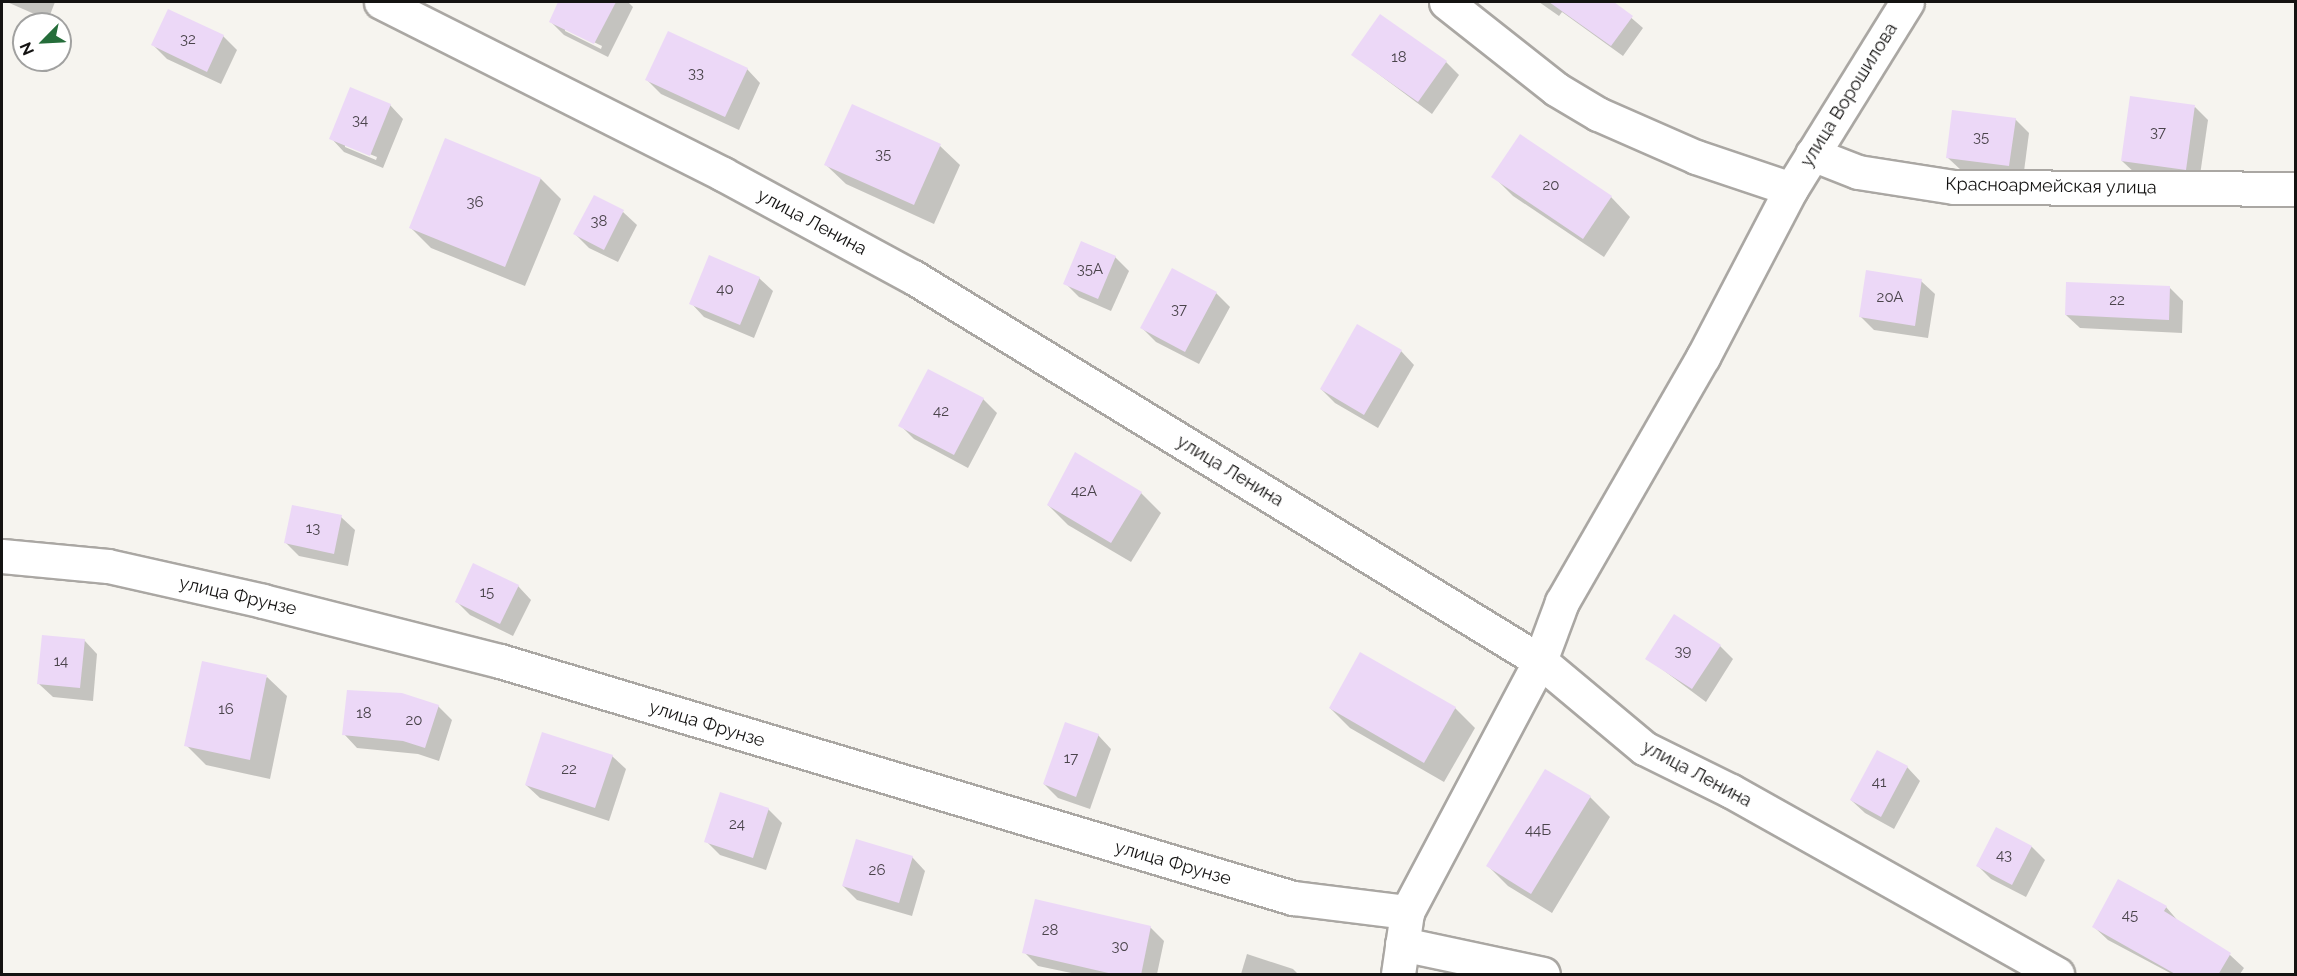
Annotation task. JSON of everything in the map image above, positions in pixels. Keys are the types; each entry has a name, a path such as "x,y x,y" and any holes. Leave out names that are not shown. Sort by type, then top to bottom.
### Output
{"street":[{"name":"улица Ленина","path":"381,2 723,174 913,277 1540,661 1644,748 1731,791 2057,975"},
{"path":"1446,2 1556,88 1598,114 1696,157 1791,189"},
{"name":"улица Ворошилова","path":"1400,959 1407,912 1540,661 1562,602 1703,357 1791,189 1906,2"},
{"name":"Красноармейская улица","path":"1812,154 1857,172 1954,187 2295,189"},
{"name":"улица Фрунзе","path":"2,556 108,566 285,606 500,661 1293,898 1407,912"},
{"path":"1400,959 1543,975"}],"building":[{"path":"558,2 616,2 594,44 549,22"},
{"path":"1549,2 1614,2 1633,16 1611,46"},
{"path":"168,9 224,35 207,72 151,45"},
{"path":"1380,14 1447,61 1418,102 1351,55"},
{"path":"668,31 748,68 725,117 645,80"},
{"path":"350,87 391,104 370,156 329,139"},
{"path":"2130,96 2195,105 2186,170 2121,161"},
{"path":"852,104 941,144 914,205 824,165"},
{"path":"1952,110 2016,118 2009,166 1946,158"},
{"path":"1520,134 1612,196 1583,239 1491,177"},
{"path":"445,138 541,178 505,267 409,228"},
{"path":"594,195 624,210 604,250 573,234"},
{"path":"1081,241 1116,256 1098,299 1063,284"},
{"path":"709,255 760,277 740,325 689,304"},
{"path":"1172,268 1217,292 1185,352 1140,328"},
{"path":"1866,270 1922,279 1915,326 1859,317"},
{"path":"2066,282 2170,286 2169,320 2065,315"},
{"path":"1357,324 1402,350 1364,415 1320,389"},
{"path":"928,369 984,398 954,455 898,426"},
{"path":"1075,452 1142,492 1111,543 1047,505"},
{"path":"292,505 342,515 334,554 284,543"},
{"path":"473,563 519,585 500,624 455,602"},
{"path":"1674,614 1721,645 1692,689 1645,659"},
{"path":"42,635 85,639 80,688 37,684"},
{"path":"1360,652 1456,707 1424,763 1329,708"},
{"path":"202,661 267,675 250,760 184,746"},
{"path":"347,690 402,693 439,705 425,748 403,741 342,735"},
{"path":"1065,722 1099,734 1076,797 1043,784"},
{"path":"542,732 613,755 595,808 525,785"},
{"path":"1877,750 1908,766 1881,817 1850,800"},
{"path":"1545,769 1591,796 1531,894 1486,866"},
{"path":"720,792 769,808 753,858 704,842"},
{"path":"1996,827 2032,846 2012,885 1976,866"},
{"path":"856,839 913,856 899,903 842,886"},
{"path":"2118,879 2167,906 2164,911 2231,953 2218,975 2177,975 2092,927"},
{"path":"1035,899 1151,926 1141,975 1117,975 1022,953"}]}
